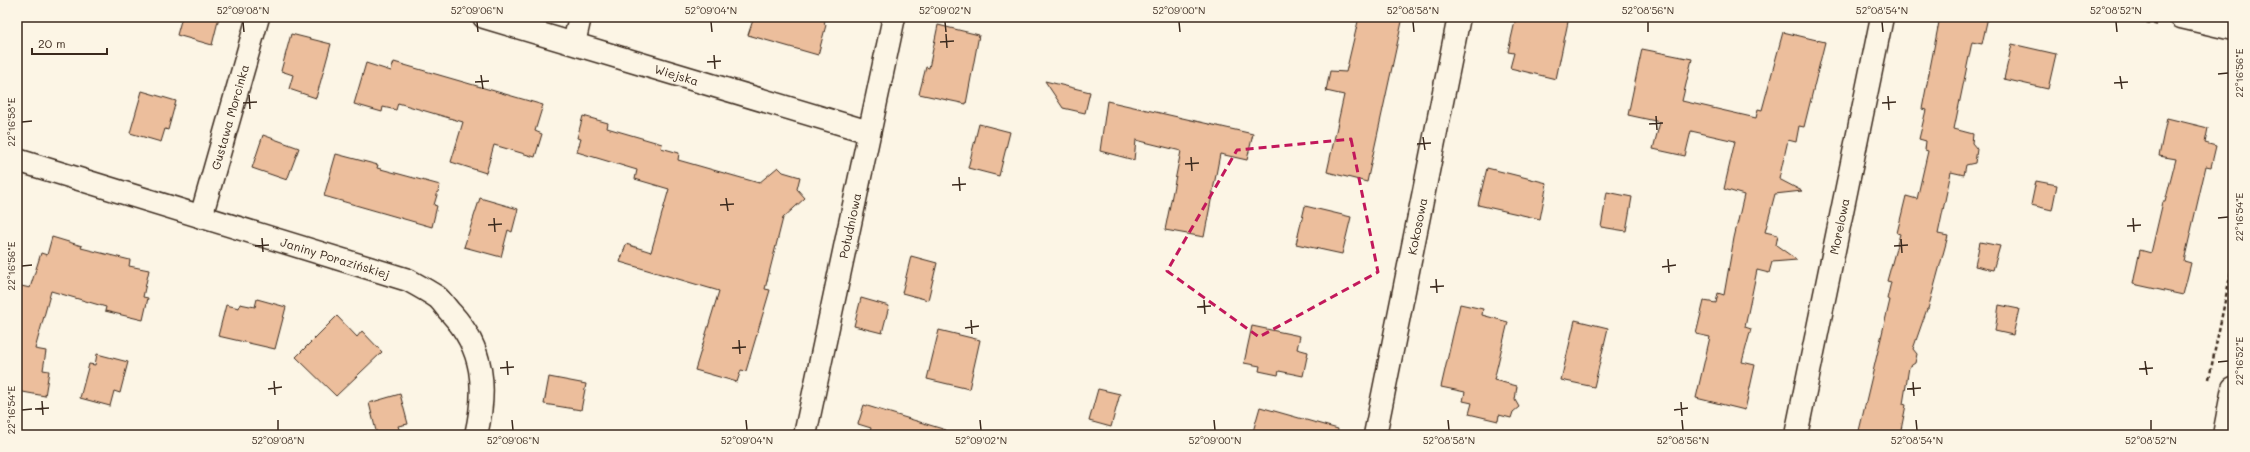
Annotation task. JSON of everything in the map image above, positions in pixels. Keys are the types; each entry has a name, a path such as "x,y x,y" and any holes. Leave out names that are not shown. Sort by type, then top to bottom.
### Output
{"street":[{"name":"Gustawa Morcinka","path":"201,217 258,17"},
{"name":"Wiejska","path":"484,17 870,132"},
{"path":"574,43 580,17"},
{"name":"Południowa","path":"805,435 894,17"},
{"name":"Kokosowa","path":"1374,435 1459,17"},
{"name":"Morelowa","path":"1796,435 1882,17"},
{"path":"2181,17 2233,29"},
{"name":"Janiny Porazińskiej","path":"17,160 408,280 438,298 464,327 481,370 480,416 476,435"},
{"path":"2224,435 2233,388"}],"path":[{"path":"2209,382 2233,262"}],"highlighted area":[{"path":"1351,139 1378,272 1259,337 1167,271 1237,150"}],"building":[{"path":"182,17 219,17 212,45 177,35"},
{"path":"754,17 826,17 824,24 826,25 818,55 748,35"},
{"path":"1359,17 1403,17 1367,182 1327,172 1344,95 1326,91 1330,71 1346,72"},
{"path":"1516,17 1569,17 1556,79 1510,68 1514,53 1508,52"},
{"path":"1940,17 1988,17 1982,44 1972,42 1954,129 1973,134 1972,143 1977,149 1975,163 1966,165 1964,175 1951,172 1938,234 1948,236 1928,309 1913,349 1917,354 1915,363 1909,367 1903,404 1906,405 1900,435 1858,435 1890,300 1887,299 1891,282 1887,281 1900,234 1897,233 1906,196 1917,199 1928,151 1925,150 1926,141 1919,139 1926,110 1922,109"},
{"path":"938,25 979,35 966,104 919,94 926,67 929,68"},
{"path":"1783,32 1825,42 1804,127 1799,126 1796,142 1788,140 1779,179 1802,191 1775,194 1765,232 1778,235 1776,245 1797,260 1772,262 1769,273 1757,270 1745,327 1751,329 1742,362 1755,365 1745,410 1696,398 1710,337 1696,334 1704,301 1716,303 1718,293 1724,295 1734,238 1744,195 1724,189 1735,141 1691,131 1685,156 1653,149 1660,122 1628,115 1642,49 1692,59 1682,101 1756,118 1758,109 1762,110"},
{"path":"291,34 331,44 316,98 289,89 293,75 281,71"},
{"path":"2012,44 2056,54 2048,89 2004,79"},
{"path":"394,62 543,105 535,131 542,134 535,157 494,145 486,173 451,162 463,122 398,103 396,110 383,107 382,112 354,104 366,63 391,71"},
{"path":"1045,81 1090,92 1085,113 1063,108"},
{"path":"142,91 176,101 168,130 165,129 161,142 130,133"},
{"path":"1107,101 1253,134 1247,160 1220,154 1204,237 1165,230 1181,151 1136,140 1134,160 1100,151"},
{"path":"583,116 608,123 607,128 662,144 661,148 679,153 678,160 759,183 778,167 783,172 800,177 797,189 805,198 783,218 765,289 770,290 746,371 741,370 737,382 695,370 719,291 620,262 626,244 651,252 669,189 635,179 637,170 577,152 581,139 577,138"},
{"path":"2167,118 2208,128 2205,143 2216,146 2211,167 2206,166 2184,261 2191,263 2183,295 2133,284 2140,250 2151,253 2163,202 2165,202 2176,159 2159,156"},
{"path":"979,124 1010,132 999,176 968,168"},
{"path":"263,135 299,148 287,180 252,168"},
{"path":"336,154 378,165 377,168 440,185 434,205 437,206 432,227 324,196"},
{"path":"1487,168 1547,183 1540,219 1478,205"},
{"path":"2036,181 2057,185 2052,210 2031,205"},
{"path":"1607,192 1632,197 1626,231 1601,227"},
{"path":"480,198 518,209 512,232 508,230 501,257 464,247"},
{"path":"1305,206 1351,217 1342,254 1296,244"},
{"path":"52,237 82,246 81,248 130,260 129,266 149,270 143,297 148,298 143,320 105,311 106,307 51,291 35,349 46,351 43,370 49,371 45,396 17,391 17,285 30,288 41,253 47,255"},
{"path":"1980,242 2000,246 1993,270 1975,266"},
{"path":"911,256 937,263 928,300 902,293"},
{"path":"861,298 889,306 882,333 854,326"},
{"path":"257,299 286,307 275,349 218,336 226,305 239,308 240,304 255,307"},
{"path":"1460,304 1483,309 1482,315 1508,322 1494,380 1517,386 1515,400 1519,407 1513,412 1511,418 1499,415 1498,421 1469,414 1472,403 1463,401 1465,392 1441,387"},
{"path":"1999,305 2019,309 2013,335 1995,331"},
{"path":"337,316 357,337 362,331 382,352 336,396 296,357"},
{"path":"1575,320 1608,328 1594,387 1561,380"},
{"path":"1252,326 1300,336 1297,349 1308,352 1303,376 1279,371 1278,375 1259,371 1260,366 1244,363"},
{"path":"939,330 980,340 969,389 927,379"},
{"path":"97,354 128,362 120,393 114,391 110,406 80,398 89,364 95,365"},
{"path":"549,377 586,384 581,410 544,404"},
{"path":"1098,389 1120,394 1111,427 1089,421"},
{"path":"400,394 408,424 398,426 401,435 377,435 369,403"},
{"path":"864,405 946,430 945,435 869,435 871,428 858,424"},
{"path":"1260,407 1338,429 1337,435 1252,435"}]}
